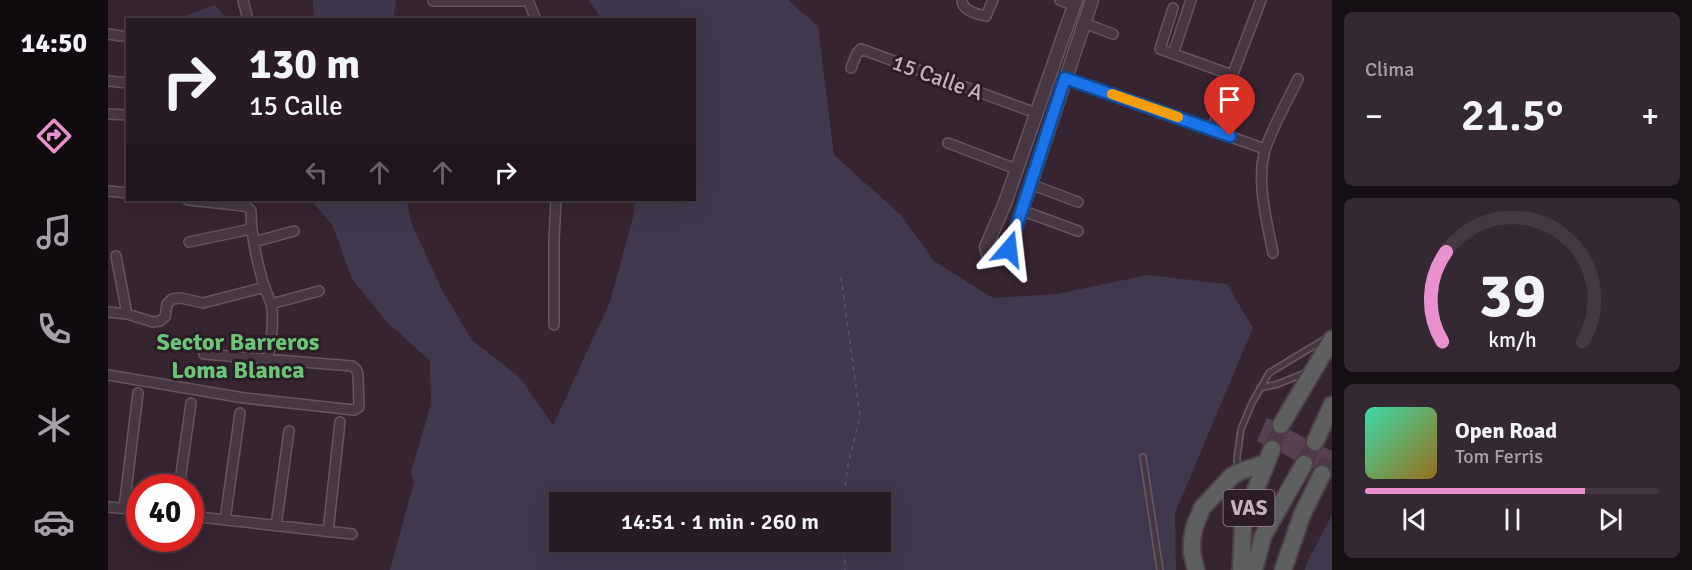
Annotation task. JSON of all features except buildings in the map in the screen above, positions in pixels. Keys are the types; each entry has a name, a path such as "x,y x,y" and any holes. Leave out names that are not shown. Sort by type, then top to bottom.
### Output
{"highway":[{"path":"1281,425 1332,337"},
{"path":"1315,442 1332,405"},
{"name":"VAS","path":"1237,473 1269,456 1243,525 1241,570"},
{"name":"VAS","path":"1254,570 1263,536 1304,464"},
{"path":"1196,570 1192,541 1202,508 1237,473"},
{"path":"1283,570 1302,515 1322,474"}],"street":[{"path":"243,0 248,18"},
{"path":"433,1 528,0 535,18"},
{"path":"962,0 965,8 986,16 993,0"},
{"path":"1060,0 1075,3 1005,203 986,246 988,254 996,257 1005,254 1009,249 1092,0"},
{"path":"1173,54 1191,0"},
{"path":"1212,129 1261,0"},
{"path":"1173,8 1160,49 1232,75"},
{"path":"1084,23 1113,34"},
{"path":"108,34 121,36"},
{"name":"15 Calle A","path":"851,68 857,52 861,49 1036,113"},
{"path":"1065,78 1265,148"},
{"path":"1273,253 1263,200 1265,148 1298,79"},
{"path":"108,81 126,83"},
{"path":"108,114 126,115"},
{"path":"948,143 1016,169"},
{"path":"1023,150 1040,154"},
{"path":"1030,184 1078,202"},
{"path":"108,191 126,193"},
{"path":"206,201 244,206 251,211 251,229 271,304 273,322 268,360"},
{"path":"554,325 556,201"},
{"path":"1021,210 1078,231"},
{"path":"189,242 251,229"},
{"path":"254,242 294,231"},
{"path":"116,256 127,314"},
{"path":"108,312 127,314 153,322 160,321 165,317 167,304 172,299 181,298 203,303 265,287"},
{"path":"271,304 319,291"},
{"path":"108,375 244,398 354,410 359,407 358,374 352,366 204,354"},
{"path":"108,507 124,508 138,393"},
{"path":"181,474 191,403"},
{"path":"225,520 240,413"},
{"path":"328,532 340,422"},
{"path":"276,526 289,431"},
{"path":"204,518 352,534"}],"lane":[{"path":"1237,473 1242,429 1252,403 1269,373 1332,337"},
{"path":"1260,388 1278,384 1313,370"},
{"path":"1143,457 1160,570"}],"path":[{"path":"841,277 860,416 848,465 844,492"},
{"path":"844,552 845,570"}],"shaded area":[{"path":"313,0 395,0 396,2 393,18 314,18"},
{"path":"588,0 788,0 818,26 834,155 901,215 934,261 993,298 1057,294 1147,275 1227,284 1253,328 1175,513 1176,570 390,570 414,482 411,472 431,404 430,361 385,320 352,279 333,226 312,201 407,201 411,222 442,290 472,340 520,378 553,425 610,302 633,217 635,201 696,201 696,18 601,18"},
{"path":"215,5 226,18 179,18"},
{"path":"1332,515 1332,570 1305,570 1307,562"}],"tunnel":[{"path":"1272,449 1281,425"},
{"path":"1304,464 1315,442"},
{"path":"1322,474 1332,452"}],"slow traffic":[{"path":"1112,94 1178,117"}],"district":[{"name":"Sector Barreros Loma Blanca","path":"238,356"}],"route":[{"path":"1009,249 1065,78 1230,136"}]}
